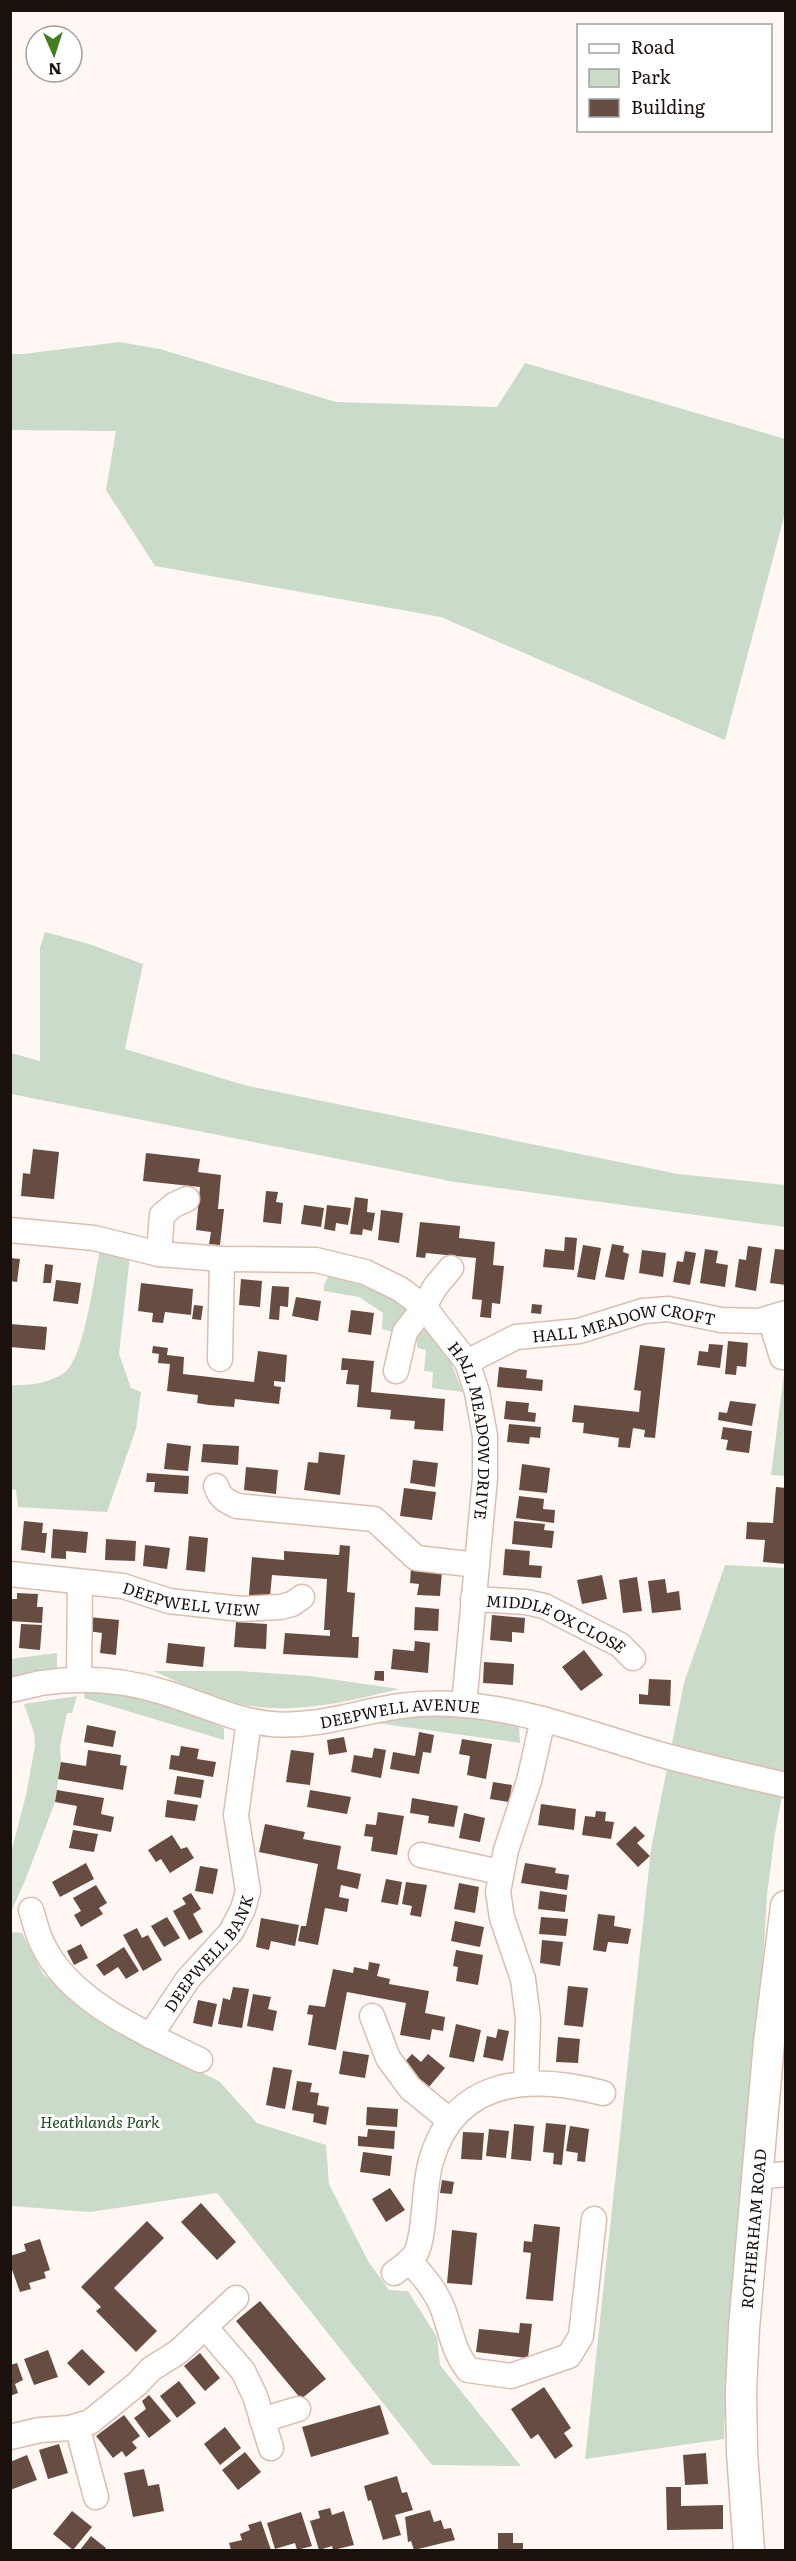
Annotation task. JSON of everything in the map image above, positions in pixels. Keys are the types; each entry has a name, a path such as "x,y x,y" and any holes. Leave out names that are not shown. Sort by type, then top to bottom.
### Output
{"main road":[{"name":"ROTHERHAM ROAD","path":"749,2550 742,2452 741,2392 747,2282 769,2042 786,1905"}],"street":[{"path":"159,1254 162,1215 174,1205 187,1199"},
{"name":"HALL MEADOW DRIVE","path":"10,1230 94,1238 159,1254 222,1259 306,1259 365,1272 400,1289 424,1307 467,1362 477,1392 485,1436 485,1478 464,1705"},
{"path":"220,1359 222,1259"},
{"path":"396,1371 405,1332 424,1307 435,1287 451,1268"},
{"name":"HALL MEADOW CROFT","path":"467,1362 516,1337 579,1331 643,1311 668,1310 721,1320 759,1321 778,1316"},
{"path":"778,1316 782,1357"},
{"path":"216,1486 218,1494 224,1500 237,1506 374,1519 416,1558 477,1564"},
{"name":"DEEPWELL VIEW","path":"10,1574 123,1586 169,1600 241,1609 280,1607 292,1604 302,1597"},
{"path":"79,1680 80,1582"},
{"name":"MIDDLE OX CLOSE","path":"473,1599 526,1602 544,1606 620,1645 633,1658"},
{"name":"DEEPWELL AVENUE","path":"10,1690 41,1683 79,1680 137,1685 164,1692 220,1714 249,1721 293,1725 344,1719 400,1706 431,1704 491,1708 543,1719 658,1754 786,1785"},
{"path":"526,2083 528,2018 524,1989 515,1952 502,1918 498,1892 500,1872 528,1781 543,1719"},
{"name":"DEEPWELL BANK","path":"150,2036 188,1979 231,1932 243,1909 248,1891 236,1815 249,1721"},
{"path":"421,1855 500,1872"},
{"path":"31,1910 43,1946 61,1972 85,1996 150,2036 200,2060"},
{"path":"372,2016 388,2058 410,2088 449,2120"},
{"path":"594,2219 581,2336 569,2356 511,2376 468,2370 457,2355 443,2310 420,2272 401,2267 416,2252 421,2234 423,2204 431,2160 449,2120 464,2104 491,2091 526,2083 603,2092"},
{"path":"756,2177 786,2174"},
{"path":"10,2437 90,2422 109,2409 151,2369 178,2352 236,2298"},
{"path":"206,2328 243,2372 255,2396 271,2448"},
{"path":"262,2420 298,2409"},
{"path":"77,2426 96,2497"}],"green space":[{"path":"120,342 160,349 336,402 497,407 525,363 785,439 785,513 725,740 441,617 155,566 106,490 116,431 11,430 11,354"},
{"path":"45,932 89,944 143,964 125,1049 244,1085 678,1174 785,1185 785,1227 455,1182 11,1094 11,1053 40,1061 40,948"},
{"path":"102,1240 131,1247 119,1354 131,1388 141,1392 136,1429 107,1512 18,1507 16,1490 11,1489 11,1385 31,1384 52,1379 64,1373 71,1364 78,1350 88,1312"},
{"path":"331,1270 381,1292 425,1324 446,1353 463,1392 432,1388 433,1372 424,1371 426,1350 417,1348 417,1339 382,1329 383,1313 359,1297 324,1291 324,1285"},
{"path":"785,1366 785,1476 771,1475"},
{"path":"725,1565 785,1568 785,1780 767,1895 759,2034 727,2354 724,2439 585,2459 651,1849 684,1683"},
{"path":"57,1653 57,1682 11,1690 10,1659"},
{"path":"153,1671 240,1671 310,1676 399,1689 320,1706 260,1707 217,1698"},
{"path":"85,1687 139,1698 172,1708 224,1728 224,1740 84,1698"},
{"path":"77,1696 72,1713 67,1713 60,1746 61,1762 55,1802 11,1912 11,1853 26,1795 35,1746 34,1733 24,1704"},
{"path":"434,1712 515,1722 519,1726 520,1743 376,1723 401,1713"},
{"name":"Heathlands Park","path":"10,1932 22,1933 43,1974 102,2024 219,2081 257,2123 326,2145 329,2184 368,2261 389,2290 408,2291 437,2337 440,2365 521,2466 432,2465 217,2193 90,2212 11,2206"}],"building":[{"path":"33,1149 59,1152 54,1199 21,1196 23,1173 30,1174"},
{"path":"146,1153 200,1159 198,1172 221,1175 218,1209 224,1209 220,1245 209,1244 211,1232 196,1230 200,1187 143,1181"},
{"path":"266,1191 278,1192 276,1202 283,1203 281,1224 263,1222"},
{"path":"355,1197 368,1199 367,1212 375,1213 372,1231 363,1229 362,1235 350,1234"},
{"path":"304,1205 324,1208 321,1227 301,1224"},
{"path":"327,1205 351,1208 348,1225 336,1223 335,1231 324,1229"},
{"path":"381,1210 403,1213 399,1243 378,1240"},
{"path":"420,1222 460,1226 459,1238 495,1242 493,1265 504,1266 500,1304 492,1303 491,1318 480,1317 482,1300 472,1299 476,1258 426,1253 425,1258 416,1257"},
{"path":"565,1237 577,1238 574,1270 543,1267 545,1249 564,1251"},
{"path":"612,1244 624,1246 623,1252 629,1254 624,1280 605,1277"},
{"path":"583,1245 601,1248 595,1280 577,1277"},
{"path":"748,1246 762,1248 756,1291 735,1287 739,1259 746,1260"},
{"path":"705,1249 718,1251 716,1263 728,1265 725,1287 700,1283"},
{"path":"775,1249 786,1250 786,1285 770,1283"},
{"path":"642,1250 666,1253 663,1277 639,1273"},
{"path":"685,1251 696,1253 690,1285 673,1282 677,1261 683,1262"},
{"path":"10,1258 20,1259 17,1282 10,1281"},
{"path":"45,1264 53,1265 51,1283 43,1283"},
{"path":"241,1279 262,1281 260,1307 239,1305"},
{"path":"56,1280 81,1283 78,1304 53,1301"},
{"path":"141,1283 193,1289 191,1315 165,1312 163,1323 152,1322 153,1313 138,1311"},
{"path":"272,1286 289,1287 288,1307 280,1306 279,1320 269,1319"},
{"path":"296,1297 321,1301 318,1321 292,1316"},
{"path":"532,1304 542,1305 541,1314 531,1313"},
{"path":"194,1305 203,1306 201,1320 192,1319"},
{"path":"351,1310 374,1313 371,1335 348,1332"},
{"path":"10,1324 47,1327 45,1350 10,1347"},
{"path":"728,1341 748,1343 746,1367 737,1366 736,1375 725,1374"},
{"path":"709,1344 723,1345 720,1368 697,1365 699,1351 708,1352"},
{"path":"640,1345 665,1348 655,1438 644,1437 645,1430 633,1428 630,1448 618,1447 619,1438 583,1433 584,1423 572,1422 574,1405 639,1412 641,1391 634,1390"},
{"path":"153,1346 168,1348 167,1355 184,1357 183,1374 254,1382 258,1351 287,1355 285,1382 274,1381 274,1386 281,1387 279,1404 235,1399 234,1407 209,1405 197,1403 198,1395 167,1391 170,1364 158,1363 159,1354 152,1353"},
{"path":"342,1358 374,1361 371,1392 445,1399 443,1431 414,1429 415,1421 390,1419 391,1410 357,1407 359,1385 346,1384 348,1370 341,1370"},
{"path":"499,1367 527,1370 526,1378 543,1380 542,1391 497,1387"},
{"path":"506,1401 529,1403 528,1412 536,1413 535,1422 504,1419"},
{"path":"730,1401 756,1404 752,1426 718,1420 719,1412 727,1413"},
{"path":"509,1424 541,1427 540,1438 530,1437 529,1444 507,1442"},
{"path":"723,1427 752,1431 749,1453 726,1450 728,1440 721,1439"},
{"path":"167,1443 191,1446 188,1471 164,1469"},
{"path":"203,1444 239,1446 238,1465 201,1462"},
{"path":"319,1452 345,1455 340,1495 304,1490 308,1462 318,1463"},
{"path":"413,1460 438,1463 435,1487 410,1483"},
{"path":"522,1464 550,1468 547,1493 519,1490"},
{"path":"246,1467 278,1470 276,1494 244,1490"},
{"path":"147,1473 189,1476 188,1494 154,1492 155,1482 146,1482"},
{"path":"776,1487 786,1488 786,1564 763,1562 765,1540 746,1539 747,1522 773,1523"},
{"path":"404,1488 436,1492 432,1520 400,1516"},
{"path":"519,1496 544,1499 543,1509 555,1510 554,1523 516,1518"},
{"path":"24,1521 43,1523 42,1533 47,1533 45,1553 21,1550"},
{"path":"514,1521 545,1524 544,1530 554,1531 552,1548 512,1544"},
{"path":"53,1529 88,1532 86,1553 66,1551 66,1559 51,1558"},
{"path":"189,1536 208,1538 205,1572 186,1570"},
{"path":"106,1539 136,1541 135,1561 105,1560"},
{"path":"145,1545 170,1548 167,1569 143,1566"},
{"path":"340,1545 350,1546 347,1592 355,1593 352,1637 359,1637 358,1658 283,1654 285,1633 330,1636 330,1630 324,1630 327,1579 272,1575 270,1596 249,1595 252,1557 284,1560 284,1551 339,1555"},
{"path":"505,1549 530,1551 529,1565 542,1566 541,1578 503,1575"},
{"path":"411,1568 442,1571 440,1596 417,1595 419,1584 410,1583"},
{"path":"602,1575 607,1599 582,1604 577,1580"},
{"path":"637,1577 642,1611 623,1613 619,1580"},
{"path":"665,1579 667,1593 679,1591 681,1610 652,1613 648,1581"},
{"path":"17,1593 38,1594 37,1607 43,1607 42,1623 10,1621 10,1599 17,1599"},
{"path":"415,1607 439,1609 438,1631 414,1630"},
{"path":"492,1615 525,1618 524,1633 512,1632 512,1642 490,1640"},
{"path":"89,1617 119,1620 116,1655 100,1653 102,1633 88,1631"},
{"path":"236,1622 267,1624 266,1649 234,1647"},
{"path":"21,1624 42,1625 40,1650 19,1648"},
{"path":"415,1641 430,1643 428,1673 391,1669 393,1649 414,1651"},
{"path":"168,1643 205,1647 203,1667 166,1663"},
{"path":"584,1650 603,1675 581,1691 562,1667"},
{"path":"484,1662 514,1664 513,1685 483,1683"},
{"path":"375,1671 384,1671 384,1681 374,1680"},
{"path":"649,1679 671,1680 670,1706 639,1704 639,1694 648,1695"},
{"path":"87,1725 116,1731 113,1747 84,1742"},
{"path":"419,1732 434,1735 431,1753 423,1752 419,1774 390,1769 393,1752 415,1756"},
{"path":"344,1737 347,1752 329,1755 327,1740"},
{"path":"462,1739 492,1744 486,1779 467,1775 470,1756 459,1754"},
{"path":"181,1746 199,1749 197,1759 216,1762 213,1777 169,1769 171,1755 179,1756"},
{"path":"374,1748 386,1750 381,1778 351,1772 354,1755 372,1758"},
{"path":"88,1750 121,1755 120,1765 127,1766 123,1790 58,1779 61,1762 86,1766"},
{"path":"291,1750 314,1753 310,1785 286,1782"},
{"path":"177,1776 204,1780 201,1798 174,1794"},
{"path":"493,1782 512,1785 509,1802 490,1799"},
{"path":"57,1790 104,1798 101,1814 114,1817 111,1832 73,1825 77,1806 55,1802"},
{"path":"310,1790 351,1797 347,1814 307,1807"},
{"path":"412,1798 458,1806 454,1827 428,1823 429,1816 410,1813"},
{"path":"167,1800 198,1805 195,1821 165,1817"},
{"path":"541,1804 576,1809 574,1830 538,1825"},
{"path":"596,1811 606,1812 605,1821 614,1822 611,1839 582,1835 585,1816 595,1817"},
{"path":"378,1812 404,1816 397,1855 371,1851 373,1837 364,1836 366,1824 376,1825"},
{"path":"464,1813 485,1818 480,1842 459,1838"},
{"path":"265,1824 305,1832 303,1839 341,1846 337,1869 361,1874 358,1889 341,1885 339,1897 349,1899 347,1912 325,1908 318,1945 298,1941 301,1926 306,1926 318,1864 259,1852"},
{"path":"635,1826 645,1836 637,1843 650,1856 638,1867 616,1844"},
{"path":"73,1830 98,1834 94,1852 69,1848"},
{"path":"172,1835 181,1849 187,1847 194,1858 170,1873 161,1859 156,1862 148,1850"},
{"path":"86,1863 94,1879 60,1897 52,1882"},
{"path":"525,1863 556,1868 555,1873 569,1875 567,1890 521,1883"},
{"path":"200,1866 218,1869 213,1894 195,1891"},
{"path":"386,1879 402,1882 398,1905 381,1902"},
{"path":"406,1882 427,1885 421,1917 410,1915 412,1906 402,1904"},
{"path":"459,1883 479,1887 475,1913 454,1909"},
{"path":"96,1885 107,1903 99,1908 103,1914 81,1927 74,1915 81,1911 73,1898"},
{"path":"540,1891 567,1895 565,1912 538,1909"},
{"path":"191,1893 201,1909 193,1914 203,1932 189,1940 173,1911 186,1904 182,1898"},
{"path":"598,1914 615,1916 614,1926 631,1929 628,1944 608,1942 606,1952 593,1950"},
{"path":"167,1917 180,1938 164,1947 151,1926"},
{"path":"541,1917 568,1919 566,1936 539,1934"},
{"path":"261,1918 299,1925 295,1946 271,1941 269,1950 256,1947"},
{"path":"455,1921 484,1927 480,1947 451,1941"},
{"path":"137,1928 142,1938 148,1935 162,1960 143,1971 123,1935"},
{"path":"542,1940 563,1942 560,1966 540,1963"},
{"path":"81,1944 88,1958 74,1965 67,1951"},
{"path":"124,1947 139,1971 126,1979 118,1967 104,1976 96,1965"},
{"path":"456,1950 483,1955 478,1985 456,1981 458,1967 453,1966"},
{"path":"369,1962 380,1964 377,1976 390,1979 389,1984 429,1991 425,2013 445,2017 443,2031 432,2029 430,2040 400,2035 406,2003 347,1992 336,2050 308,2045 313,2015 307,2014 309,2005 325,2007 333,1969 353,1973 354,1967 368,1970"},
{"path":"568,1986 588,1988 583,2027 564,2025"},
{"path":"233,1987 249,1989 242,2028 218,2024 223,1998 230,2000"},
{"path":"253,1994 271,1997 268,2009 277,2011 273,2031 247,2026"},
{"path":"198,2000 217,2004 212,2027 193,2023"},
{"path":"456,2024 481,2030 474,2062 449,2057"},
{"path":"498,2029 509,2031 503,2061 483,2057 487,2036 496,2038"},
{"path":"558,2037 580,2039 578,2063 556,2062"},
{"path":"343,2051 369,2055 365,2078 339,2074"},
{"path":"412,2054 421,2062 428,2054 445,2068 428,2088 401,2066"},
{"path":"273,2067 292,2070 285,2109 266,2105"},
{"path":"297,2081 312,2083 310,2092 319,2093 317,2105 329,2107 326,2125 313,2122 314,2114 292,2110"},
{"path":"367,2107 398,2109 397,2127 366,2125"},
{"path":"546,2123 566,2125 562,2165 553,2164 554,2153 543,2152"},
{"path":"514,2124 534,2126 531,2161 511,2159"},
{"path":"570,2126 589,2129 585,2162 577,2161 578,2153 566,2151"},
{"path":"368,2129 395,2131 394,2149 358,2146 358,2136 367,2137"},
{"path":"489,2129 509,2131 506,2158 486,2156"},
{"path":"463,2132 484,2133 482,2160 461,2159"},
{"path":"363,2152 392,2156 390,2176 360,2172"},
{"path":"442,2180 454,2182 452,2194 440,2193"},
{"path":"390,2188 405,2210 386,2222 372,2199"},
{"path":"201,2203 236,2242 217,2260 181,2222"},
{"path":"147,2221 164,2238 114,2288 157,2331 136,2352 96,2311 101,2307 81,2287"},
{"path":"534,2224 560,2227 553,2301 526,2299 531,2253 523,2252 524,2241 532,2242"},
{"path":"452,2230 477,2233 472,2285 447,2283"},
{"path":"40,2239 50,2270 44,2272 46,2278 29,2283 31,2289 20,2292 10,2264 10,2256 26,2251 24,2244"},
{"path":"260,2301 326,2379 301,2399 236,2321"},
{"path":"520,2323 532,2324 528,2358 476,2352 479,2329 519,2333"},
{"path":"82,2349 105,2372 89,2386 67,2363"},
{"path":"48,2350 58,2377 34,2385 24,2359"},
{"path":"200,2353 220,2378 205,2391 184,2366"},
{"path":"17,2363 23,2380 15,2384 18,2393 10,2396 10,2365"},
{"path":"179,2381 196,2403 177,2418 160,2396"},
{"path":"544,2387 571,2428 564,2433 573,2446 555,2459 538,2434 531,2439 511,2409"},
{"path":"149,2395 171,2421 149,2438 134,2418 146,2409 142,2401"},
{"path":"380,2405 389,2434 311,2457 302,2427"},
{"path":"124,2415 140,2436 132,2442 137,2448 126,2457 122,2451 113,2458 96,2436"},
{"path":"225,2427 241,2448 220,2465 204,2444"},
{"path":"59,2444 68,2473 48,2479 39,2450"},
{"path":"245,2452 261,2472 238,2490 222,2470"},
{"path":"706,2453 708,2484 685,2485 683,2455"},
{"path":"27,2455 37,2480 10,2490 10,2462"},
{"path":"144,2469 148,2486 159,2484 164,2511 133,2517 124,2473"},
{"path":"397,2476 402,2493 407,2492 413,2510 395,2515 401,2535 383,2540 371,2500 368,2501 364,2486"},
{"path":"666,2487 681,2487 681,2506 723,2505 723,2529 667,2530"},
{"path":"330,2508 332,2515 344,2511 354,2545 333,2550 332,2546 319,2550 310,2521 320,2518 318,2511"},
{"path":"430,2510 434,2522 441,2520 444,2529 451,2528 455,2540 414,2550 411,2541 408,2542 405,2517"},
{"path":"72,2511 92,2527 73,2550 53,2534"},
{"path":"301,2512 312,2546 297,2550 295,2543 275,2549 267,2523"},
{"path":"261,2521 271,2550 231,2550 229,2543 242,2540 240,2534 250,2530 248,2525"},
{"path":"498,2533 513,2533 513,2543 523,2543 523,2550 498,2550"},
{"path":"91,2536 106,2548 105,2550 80,2550"}]}
